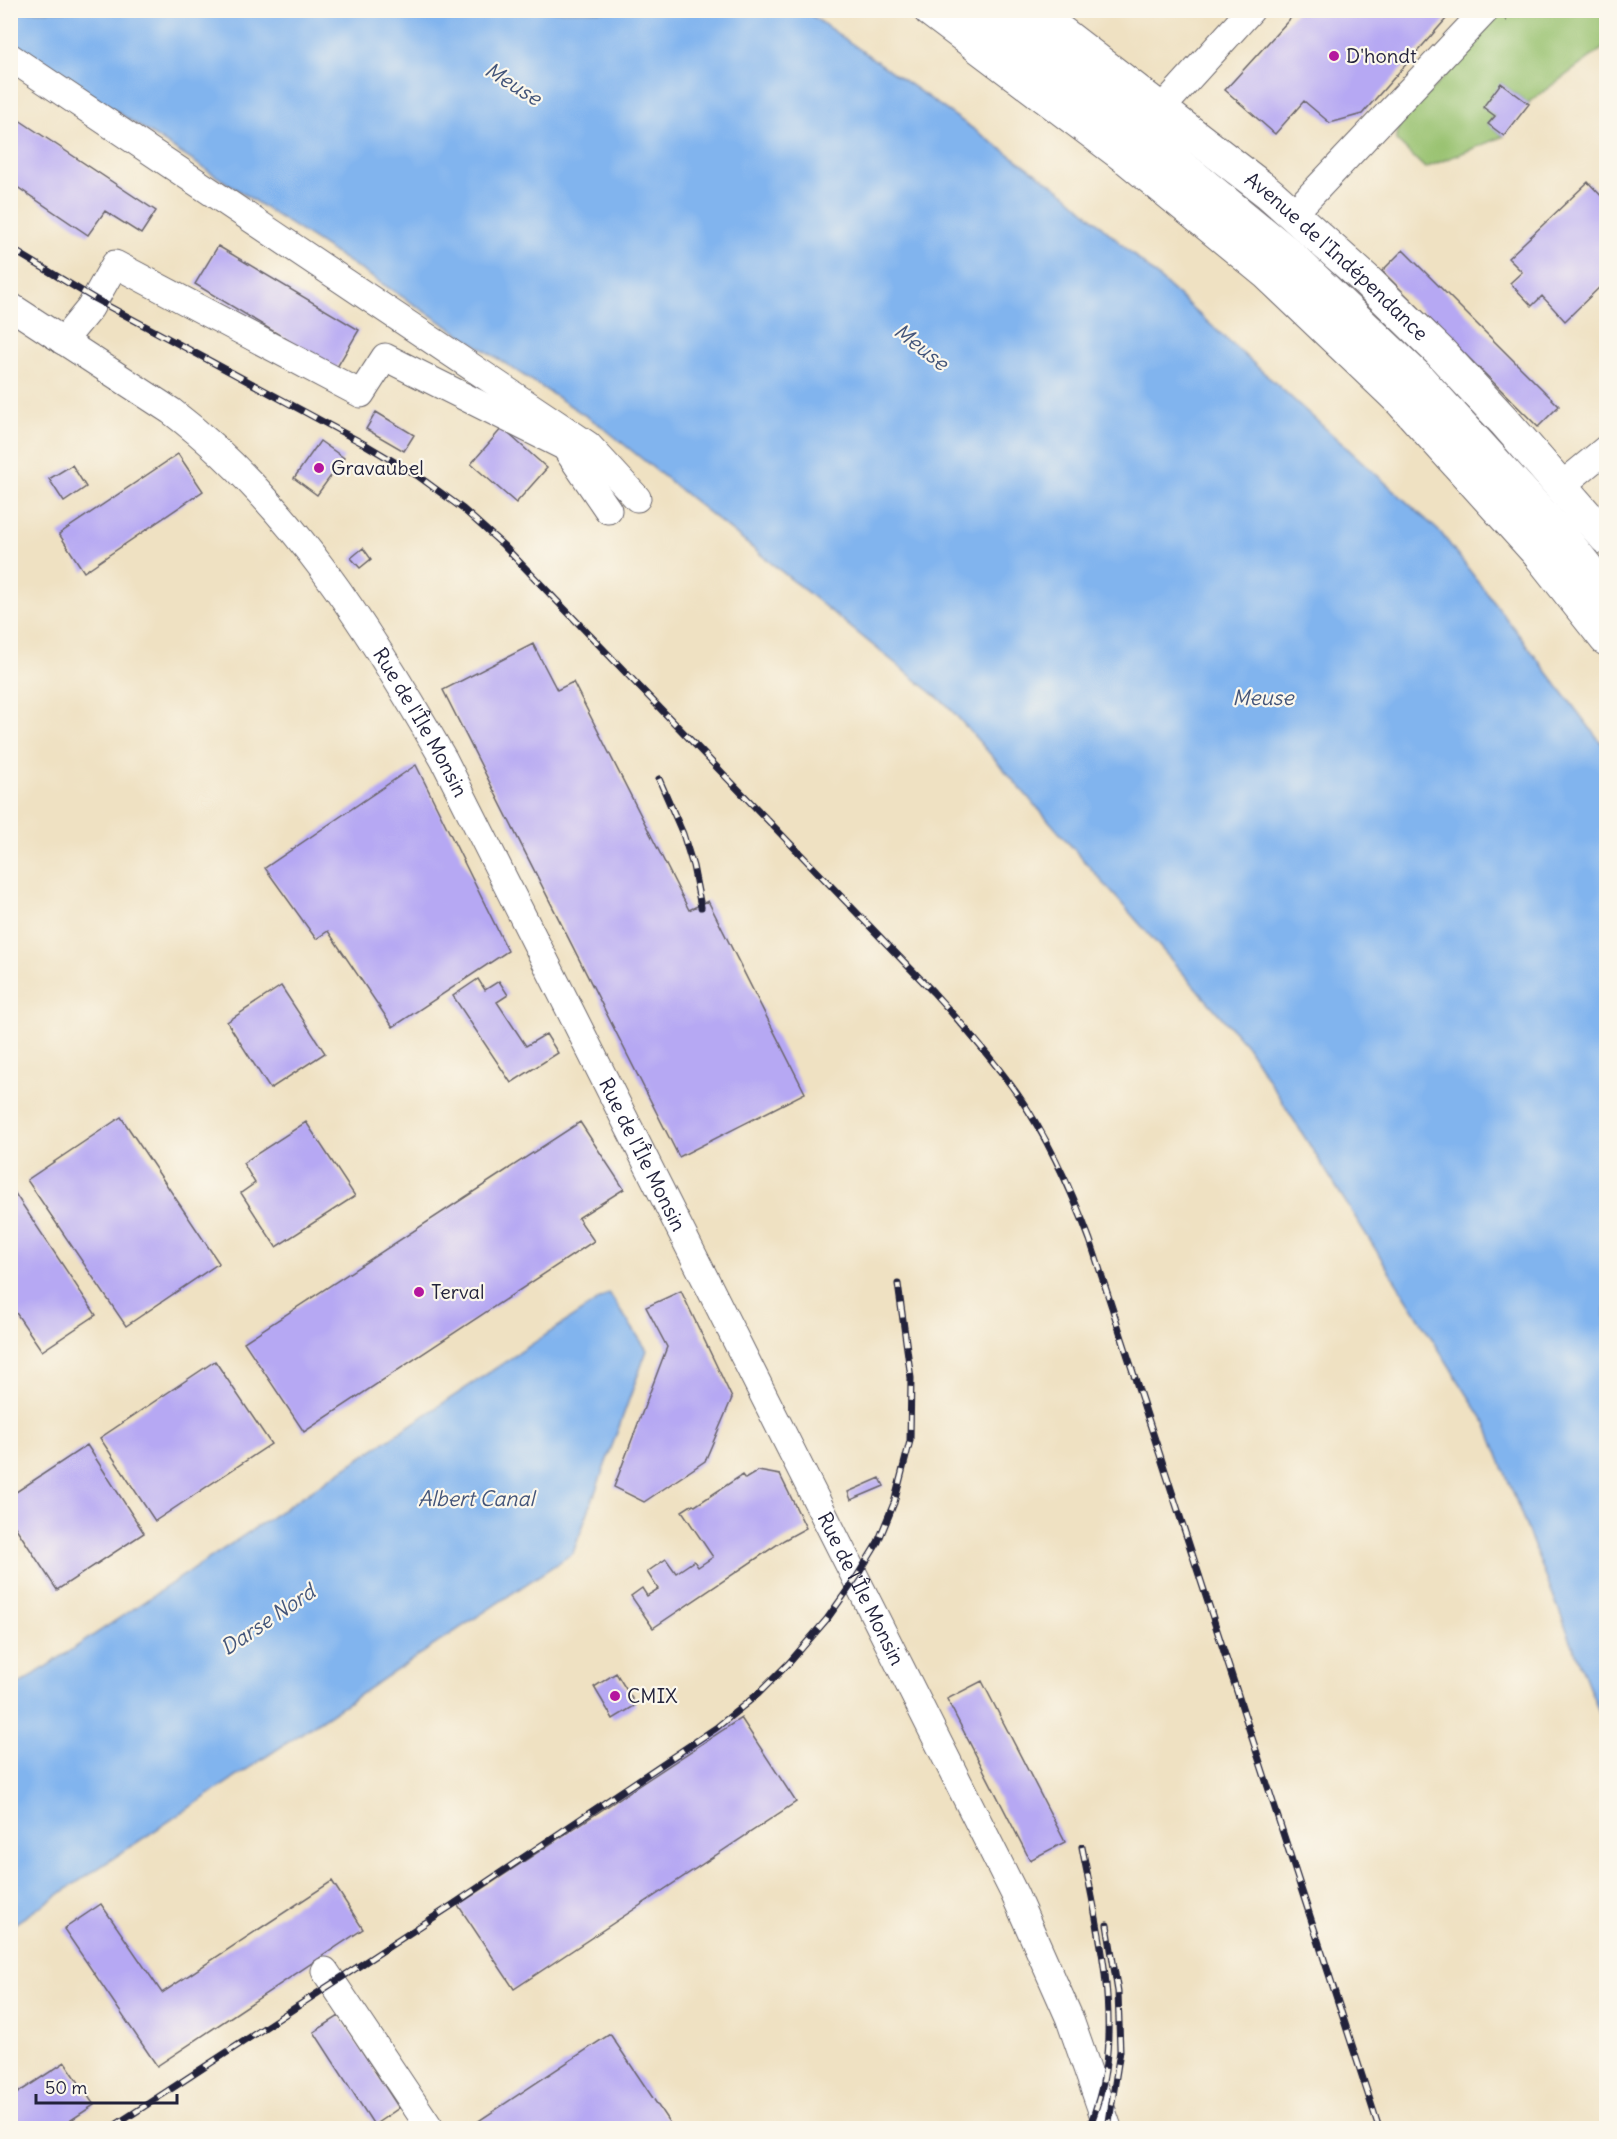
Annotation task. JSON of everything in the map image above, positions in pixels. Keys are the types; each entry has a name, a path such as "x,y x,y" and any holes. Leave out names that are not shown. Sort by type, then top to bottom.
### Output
{"main road":[{"path":"930,10 1128,159 1276,282 1401,401 1538,554 1606,639"},
{"path":"981,10 1147,138 1286,252 1420,380 1561,535 1606,592"},
{"name":"Avenue de l'Indépendance","path":"1032,10 1293,214 1365,279 1439,351 1606,536"}],"street":[{"path":"1161,109 1251,10"},
{"path":"1293,214 1486,10"},
{"path":"10,57 588,445 637,498"},
{"path":"63,341 90,308 115,264 361,394 385,357 565,447 608,510"},
{"name":"Rue de l'Île Monsin","path":"10,306 171,411 196,429 237,468 319,566 359,621 413,706 444,760 1014,1893 1069,2017 1108,2128"},
{"path":"1561,486 1606,449"},
{"path":"325,1971 430,2128"}],"green space":[{"path":"1496,11 1606,11 1606,46 1529,104 1501,83 1495,116 1488,124 1504,136 1425,168 1396,140 1399,125 1466,53 1461,49"}],"water":[{"name":"Meuse","path":"10,11 805,11 1066,194 1441,533 1606,749 1606,1730 1486,1424 1247,1046 947,705 600,425 11,43"},
{"name":"Albert Canal","path":"609,1293 647,1350 573,1553 11,1926 11,1690"}],"building":[{"name":"D'hondt","path":"1298,10 1454,10 1362,114 1330,123 1304,101 1275,134 1225,90"},
{"path":"1501,83 1529,104 1504,136 1488,124 1495,116 1483,107"},
{"path":"10,114 156,211 141,234 105,211 88,235 10,182"},
{"path":"1588,182 1606,201 1606,281 1565,321 1542,296 1532,306 1510,283 1522,272 1508,258"},
{"path":"218,246 359,330 336,369 195,284"},
{"path":"1403,250 1559,406 1538,427 1382,271"},
{"path":"376,412 414,435 404,451 366,429"},
{"path":"502,428 547,468 516,503 471,464"},
{"name":"Gravaubel","path":"320,441 344,458 317,495 294,478"},
{"path":"178,454 203,491 84,572 59,534"},
{"path":"72,465 86,487 64,502 49,479"},
{"path":"363,548 371,559 360,568 351,558"},
{"path":"533,644 557,690 573,682 689,910 708,901 805,1093 679,1157 443,690"},
{"path":"416,765 508,951 393,1027 328,931 316,939 265,868"},
{"path":"478,979 485,990 499,981 508,995 497,1002 526,1046 546,1034 558,1053 511,1083 453,996"},
{"path":"281,986 325,1053 270,1089 227,1022"},
{"path":"121,1117 219,1263 126,1326 27,1180"},
{"path":"306,1122 355,1196 276,1247 241,1193 255,1183 243,1163"},
{"name":"Terval","path":"580,1122 624,1189 578,1218 594,1241 304,1432 244,1342"},
{"path":"10,1186 96,1315 42,1351 10,1304"},
{"path":"681,1291 732,1398 705,1461 644,1502 614,1487 667,1347 646,1307"},
{"path":"215,1361 271,1444 155,1521 100,1438"},
{"path":"87,1445 144,1533 57,1590 10,1519 10,1496"},
{"path":"758,1471 780,1475 806,1528 784,1540 653,1628 631,1596 642,1588 647,1596 658,1589 647,1572 666,1559 676,1573 694,1561 698,1567 713,1557 682,1511 693,1504 695,1506 742,1475 745,1479"},
{"path":"880,1478 884,1486 851,1500 848,1492"},
{"name":"CMIX","path":"616,1673 636,1705 613,1719 594,1687"},
{"path":"982,1681 1065,1842 1030,1860 947,1699"},
{"path":"741,1718 796,1802 514,1989 458,1905"},
{"path":"332,1881 363,1929 157,2066 64,1929 101,1904 162,1993"},
{"path":"339,2016 399,2108 374,2125 314,2032"},
{"path":"610,2034 673,2128 472,2128 471,2126"},
{"path":"65,2062 94,2105 59,2128 10,2128 10,2098"}],"railway":[{"path":"10,248 95,299 366,445 418,476 463,509 503,545 933,992 1008,1081 1049,1147 1090,1240 1379,2128"},
{"path":"659,779 683,834 693,866 701,907"},
{"path":"111,2128 451,1906 716,1728 758,1694 789,1663 827,1619 856,1578 878,1542 894,1503 910,1441 911,1378 898,1284"},
{"path":"1082,1847 1103,1958 1108,2015 1105,2071 1089,2128"},
{"path":"1107,1925 1118,1992 1120,2051 1108,2128"}],"place":[{"name":"D'hondt","path":"1334,56"},
{"name":"Gravaubel","path":"319,468"},
{"name":"Terval","path":"419,1292"},
{"name":"CMIX","path":"615,1696"}],"water label":[{"name":"Darse Nord","path":"268,1620"}]}
